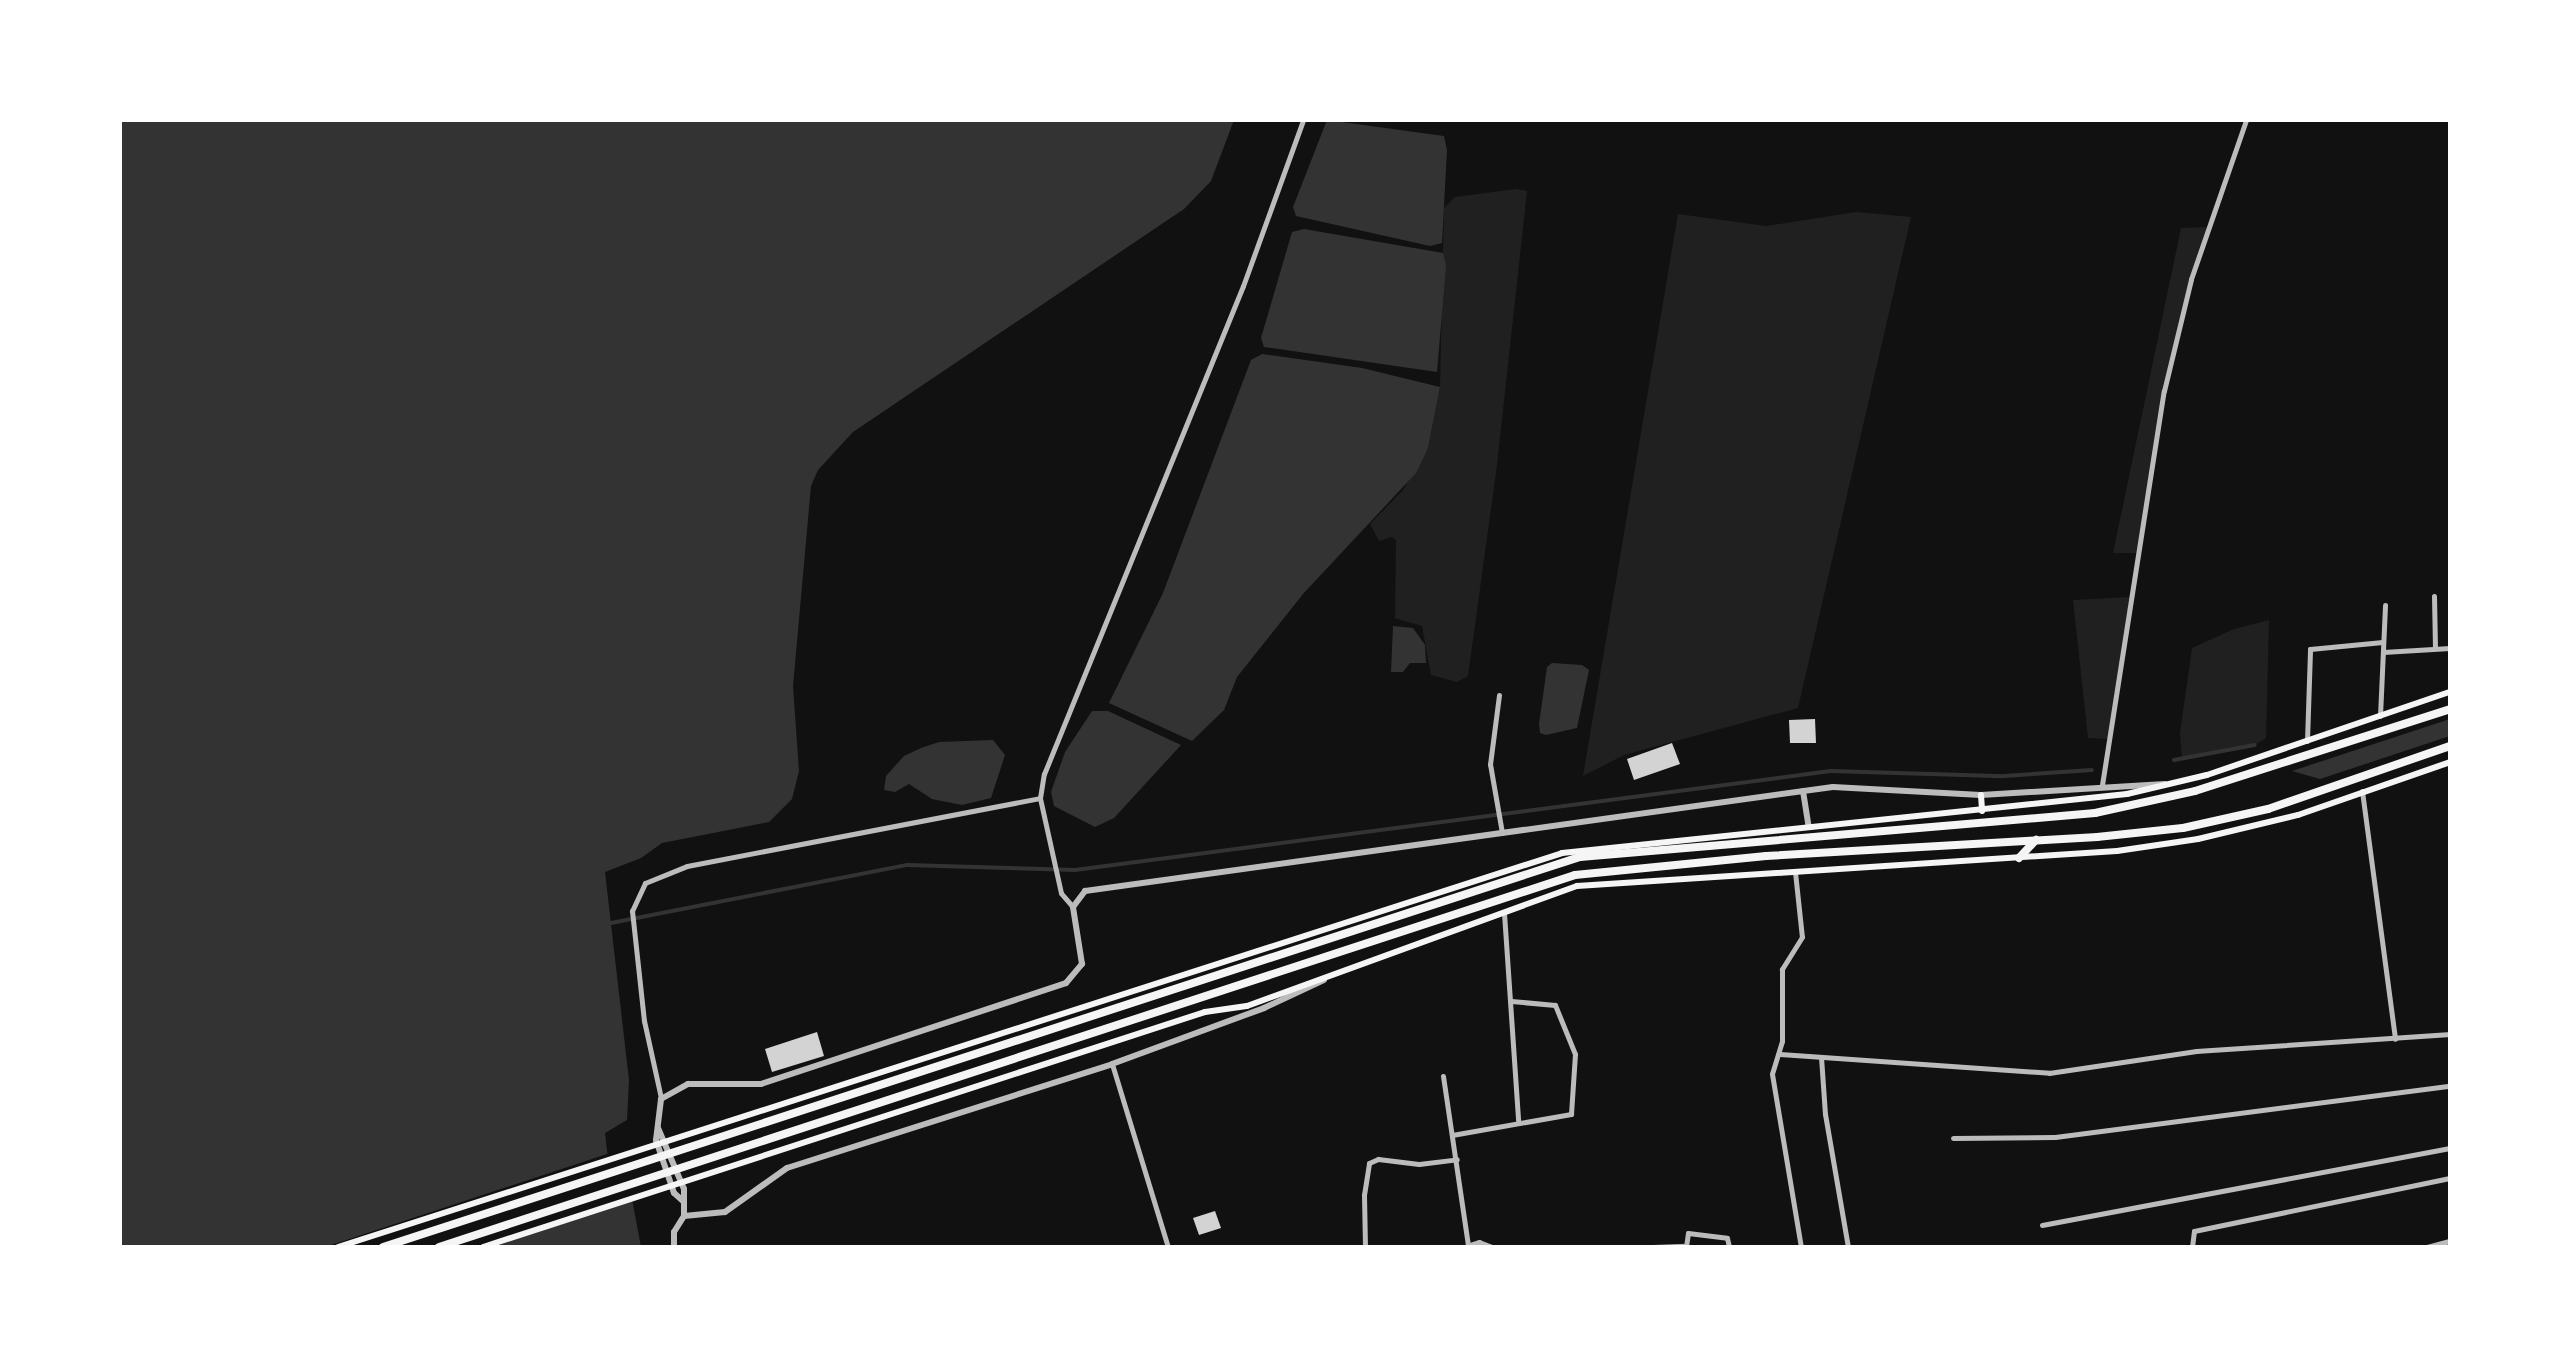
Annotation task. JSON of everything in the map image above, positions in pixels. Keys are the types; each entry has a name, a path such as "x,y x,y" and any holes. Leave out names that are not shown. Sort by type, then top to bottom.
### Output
{"highway":[{"path":"383,1247 1580,858 2095,813 2196,792 2450,708"},
{"path":"439,1247 1575,875 1766,856 2148,832 2224,820 2450,746"},
{"path":"2018,858 2036,840"}],"main road":[{"path":"338,1247 1562,853 2096,800 2172,784 2450,692"},
{"path":"483,1247 1205,1012 1246,1006 1504,910 1594,883 2018,858 2198,839 2258,827 2450,762"},
{"path":"1981,795 1982,812"}],"street":[{"path":"661,1099 688,1084 761,1084 1066,982 1082,964 1073,907 1064,900 1040,798 1044,774 1243,286 1302,120"},
{"path":"2102,785 2164,391 2191,279 2246,120"},
{"path":"2434,596 2435,649"},
{"path":"2380,716 2385,604"},
{"path":"2307,741 2310,649 2383,642"},
{"path":"2383,652 2450,648"},
{"path":"1499,695 1490,764 1502,833"},
{"path":"1073,907 1086,892 1802,791 1833,788 1981,795 2102,785 2172,784"},
{"path":"1802,791 1808,827"},
{"path":"2362,792 2395,1039"},
{"path":"674,1247 674,1232 684,1216 684,1189 658,1128 661,1099 644,1021 632,911 644,883 687,866 1040,798"},
{"path":"1794,869 1802,937 1782,969 1780,1054 1772,1082 1802,1247"},
{"path":"1504,910 1518,1121"},
{"path":"684,1216 725,1212 788,1168 1112,1064 1264,1008 1324,980"},
{"path":"1452,1135 1571,1115 1575,1054 1552,1004 1511,1000"},
{"path":"1780,1054 2049,1074 2196,1051 2450,1034"},
{"path":"1820,1057 1825,1114 1848,1247"},
{"path":"1112,1064 1168,1247"},
{"path":"1443,1076 1467,1246 1479,1242 1492,1247"},
{"path":"1953,1138 2055,1137 2450,1086"},
{"path":"2042,1224 2450,1148"},
{"path":"1364,1247 1364,1195 1369,1162 1378,1159 1419,1164 1456,1159"},
{"path":"2192,1247 2194,1231 2450,1178"},
{"path":"1654,1247 1686,1247 1688,1233 1727,1238 1729,1247"},
{"path":"2428,1247 2450,1242"}],"shaded area":[{"path":"120,120 1234,120 1211,181 1184,209 853,432 818,470 811,486 793,686 799,771 792,799 769,822 662,843 641,858 605,872 629,1080 627,1120 605,1133 608,1159 625,1162 641,1247 120,1247"},
{"path":"1327,120 1444,136 1447,150 1442,243 1430,246 1296,216 1293,207"},
{"path":"1527,191 1497,465 1468,676 1457,682 1431,675 1422,626 1395,618 1396,540 1392,537 1379,541 1370,524 1403,490 1428,448 1440,387 1444,208 1455,197"},
{"path":"1856,212 1911,217 1798,708 1624,755 1583,776 1678,214 1766,226"},
{"path":"2208,227 2164,391 2137,553 2113,553 2181,228"},
{"path":"1304,229 1443,253 1446,265 1437,372 1264,347 1261,338 1292,232"},
{"path":"1262,354 1362,368 1440,387 1428,448 1416,473 1303,594 1237,677 1224,710 1192,741 1109,703 1163,593 1251,360"},
{"path":"2131,597 2109,739 2088,738 2073,600"},
{"path":"2269,620 2266,738 2255,745 2182,759 2180,733 2192,648 2234,629"},
{"path":"1393,626 1413,628 1425,645 1426,663 1410,663 1403,672 1391,672"},
{"path":"1552,663 1582,665 1589,670 1577,728 1546,735 1540,733 1539,724 1547,667"},
{"path":"1092,711 1108,711 1181,745 1114,818 1095,827 1054,806 1051,792 1065,752"},
{"path":"2450,719 2450,736 2320,779 2292,771"},
{"path":"993,740 1005,755 991,798 962,805 932,799 909,784 895,792 884,790 886,776 904,756 921,748 939,742"}],"pier":[{"path":"613,1152 629,1159 638,1199 493,1247 325,1247"}],"building":[{"path":"1815,719 1816,743 1790,743 1789,720"},
{"path":"1672,743 1680,764 1634,780 1627,759"},
{"path":"817,1032 824,1056 772,1072 765,1049"},
{"path":"1215,1211 1221,1228 1199,1235 1193,1218"}],"waterway":[{"path":"2174,760 2255,745"},
{"path":"611,923 907,865 1075,870 1831,771 2004,776 2092,770"}]}
